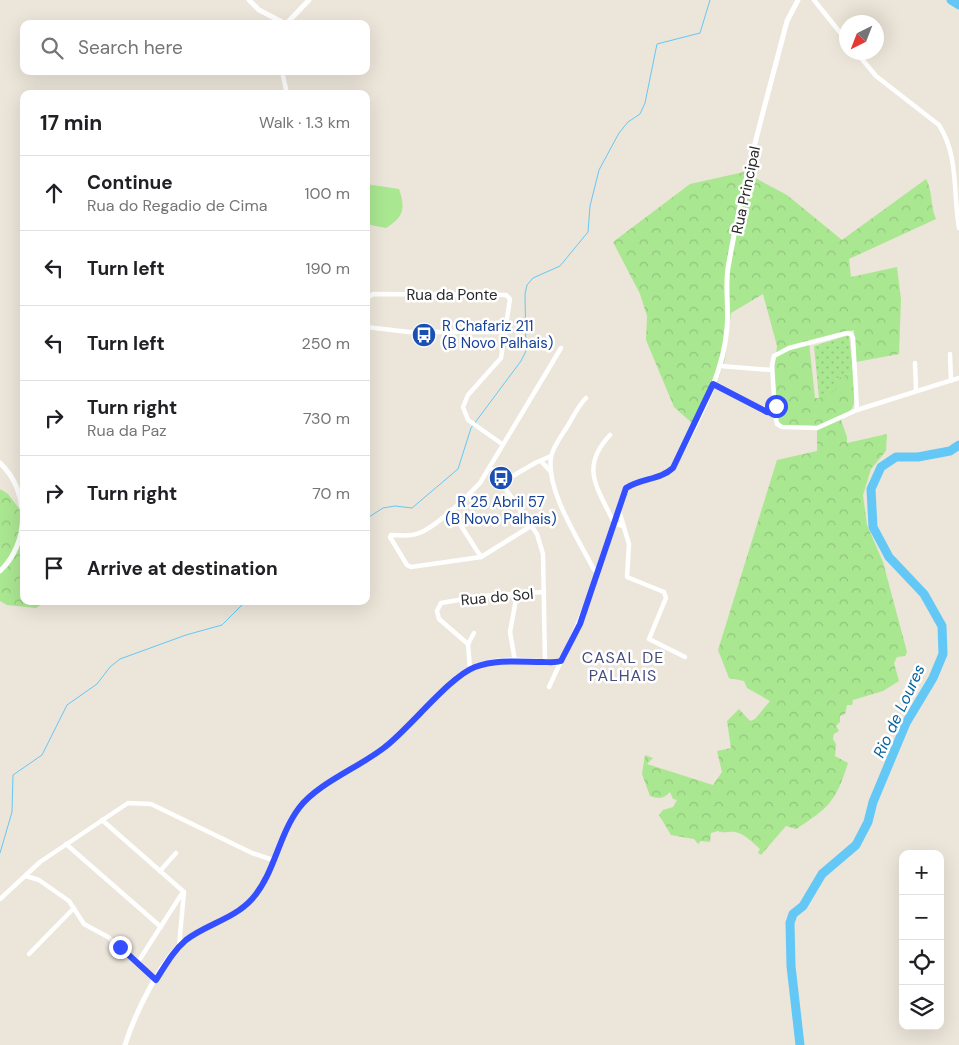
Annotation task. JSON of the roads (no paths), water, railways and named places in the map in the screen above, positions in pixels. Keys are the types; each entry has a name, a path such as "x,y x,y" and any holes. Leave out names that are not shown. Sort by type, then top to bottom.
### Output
{"street":[{"path":"249,0 259,10 278,20"},
{"path":"290,20 308,0"},
{"name":"Rua Principal","path":"619,511 626,488 637,481 665,475 673,468 720,366 727,328 728,268 787,21 798,0"},
{"path":"814,0 839,31"},
{"path":"863,60 876,76 939,125 945,135 956,163 954,188 959,228"},
{"path":"283,75 286,90"},
{"name":"Rua da Ponte","path":"370,296 373,294 506,295 510,299 501,358 465,400 464,413 471,422 502,444"},
{"path":"370,327 409,332 505,332"},
{"path":"857,410 853,338 851,334 847,333 780,352 774,356 772,370 775,413 777,424 782,427 818,428 857,410 959,378"},
{"path":"531,526 481,557 409,567 392,541 391,535 418,534 470,494 490,468 502,444 561,348"},
{"path":"950,354 951,381"},
{"path":"915,363 916,391"},
{"path":"720,366 772,370"},
{"path":"713,384 767,412 775,413"},
{"path":"586,398 580,404 551,456 551,472 555,491 593,568 598,574"},
{"path":"610,435 601,444 594,457 592,473 614,523 623,526"},
{"path":"501,483 551,456"},
{"path":"541,461 551,472"},
{"path":"0,463 16,483 20,495"},
{"path":"490,468 537,534 543,554 545,662"},
{"path":"451,510 481,557"},
{"path":"549,687 580,624 619,511"},
{"path":"619,511 630,558 627,577 664,592 666,598 649,639 685,657"},
{"path":"0,571 15,550 20,538"},
{"name":"Rua do Sol","path":"468,644 439,619 437,611 441,603 482,596 544,592"},
{"path":"515,661 510,632 517,594"},
{"path":"470,670 468,644 474,633"},
{"path":"125,1045 135,1015 179,946 206,927 239,911 253,898 273,860 278,846 300,807 316,793 386,747 442,692 470,670 498,662 561,661"},
{"path":"0,899 40,862 128,803 151,804 252,853 273,860"},
{"path":"102,820 184,892"},
{"path":"66,844 161,927"},
{"path":"160,871 176,853"},
{"path":"26,876 56,890 74,908 84,924 108,937 156,980"},
{"path":"179,946 184,892"},
{"path":"138,962 184,892"},
{"path":"29,954 74,908"}],"waterway":[{"path":"370,516 383,508 395,506 412,508 458,469 471,428 521,361 526,351 525,294 527,285 533,278 560,266 588,232 590,206 599,170 619,133 628,122 640,114 645,103 657,44 700,33 710,0"},
{"name":"Rio de Loures","path":"951,0 959,5"},
{"name":"Rio de Loures","path":"800,1045 791,966 790,923 793,914 803,906 822,874 856,845 868,822 873,802 906,723 933,678 943,654 942,626 924,594 889,557 873,527 871,489 881,467 896,457 918,457 950,451 959,445"},
{"path":"0,853 12,812 13,775 42,755 67,705 97,684 110,667 120,659 186,635 222,625 242,605"}],"place":[{"name":"R Chafariz 211 (B Novo Palhais)","path":"424,335"},
{"name":"R 25 Abril 57 (B Novo Palhais)","path":"501,478"}],"district":[{"name":"CASAL DE PALHAIS","path":"623,666"}]}
